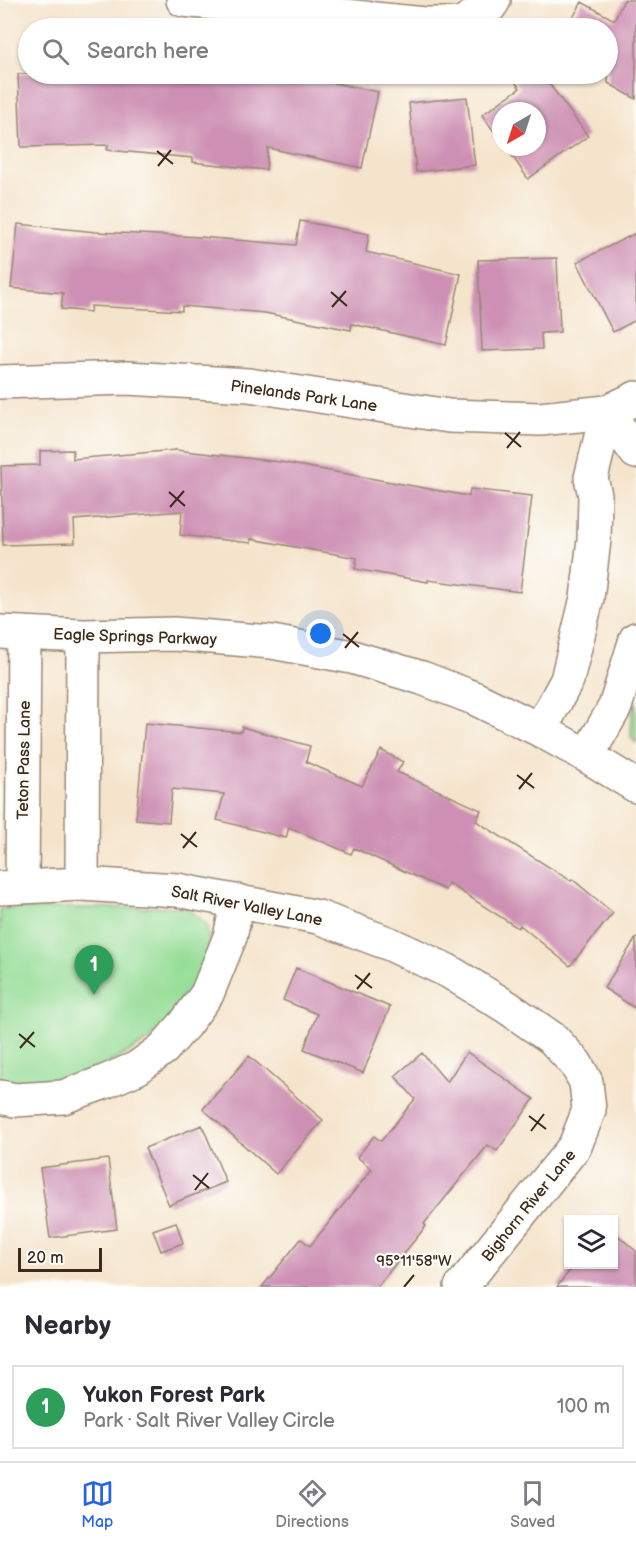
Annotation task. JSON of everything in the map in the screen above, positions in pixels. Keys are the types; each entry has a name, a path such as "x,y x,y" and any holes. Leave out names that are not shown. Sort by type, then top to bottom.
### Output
{"street":[{"path":"183,0 365,18"},
{"path":"469,18 492,3"},
{"name":"Pinelands Park Lane","path":"0,382 127,378 249,385 449,416 540,419 607,412 636,398"},
{"path":"607,412 636,452"},
{"path":"540,730 567,680 587,598 594,540 595,495 591,478 607,412"},
{"name":"Eagle Springs Parkway","path":"12,632 83,636 174,634 272,642 352,657 422,678 474,698 540,730 636,786"},
{"name":"Teton Pass Lane","path":"11,887 12,632"},
{"path":"82,884 83,636"},
{"path":"587,756 615,707 636,639"},
{"name":"Salt River Valley Lane","path":"11,887 82,884 177,890 318,917 390,944 448,971 507,1007 553,1040 576,1064 586,1082"},
{"path":"0,1097 15,1100 63,1097 137,1068 163,1049 207,994 230,937 238,901"},
{"name":"Bighorn River Lane","path":"461,1287 575,1146 590,1110 586,1082"}],"green space":[{"path":"636,701 636,743 631,737 632,711"},
{"path":"184,907 206,924 211,949 199,976 176,1015 149,1041 94,1071 65,1079 14,1082 0,1079 0,909"}],"building":[{"path":"624,0 636,0 636,99 610,84 618,84 618,18 615,18"},
{"path":"582,2 610,18 573,18"},
{"path":"18,84 340,84 378,92 362,168 268,148 266,170 193,162 193,158 107,150 108,145 21,147"},
{"path":"517,84 549,84 588,136 528,179 512,156 546,156 546,102 500,102 520,88"},
{"path":"467,97 475,165 416,172 409,103"},
{"path":"492,108 492,129 482,115"},
{"path":"300,221 369,234 366,252 461,274 446,345 352,324 351,330 265,313 182,306 182,311 91,306 90,312 61,309 63,293 11,288 18,224 96,232 296,245"},
{"path":"636,233 636,320 613,332 577,262"},
{"path":"557,258 560,332 541,333 542,349 482,351 478,260"},
{"path":"73,450 73,459 176,450 280,462 469,496 470,489 532,496 520,592 428,580 428,582 355,569 357,558 251,539 251,543 180,535 182,511 74,520 75,543 3,545 1,466 40,465 40,451"},
{"path":"145,723 241,732 242,727 310,746 306,762 362,786 381,750 403,762 397,772 481,810 476,821 571,881 572,879 613,913 570,966 520,925 518,928 448,883 445,890 354,848 351,854 289,827 286,838 217,820 224,794 172,789 169,822 136,819"},
{"path":"636,938 636,1009 604,988"},
{"path":"296,968 390,1007 363,1073 304,1049 317,1014 283,1000"},
{"path":"467,1052 534,1099 497,1151 488,1145 377,1287 262,1287 301,1239 310,1246 372,1169 357,1157 374,1136 381,1141 415,1099 395,1076 422,1053 447,1082"},
{"path":"249,1056 323,1120 276,1174 203,1109"},
{"path":"202,1125 226,1182 169,1205 145,1148"},
{"path":"108,1159 117,1229 50,1238 40,1168"},
{"path":"176,1222 183,1243 161,1251 153,1230"},
{"path":"618,1235 636,1251 636,1287 557,1287 571,1269 618,1269"}],"place":[{"name":"Yukon Forest Park","path":"94,995"}]}
